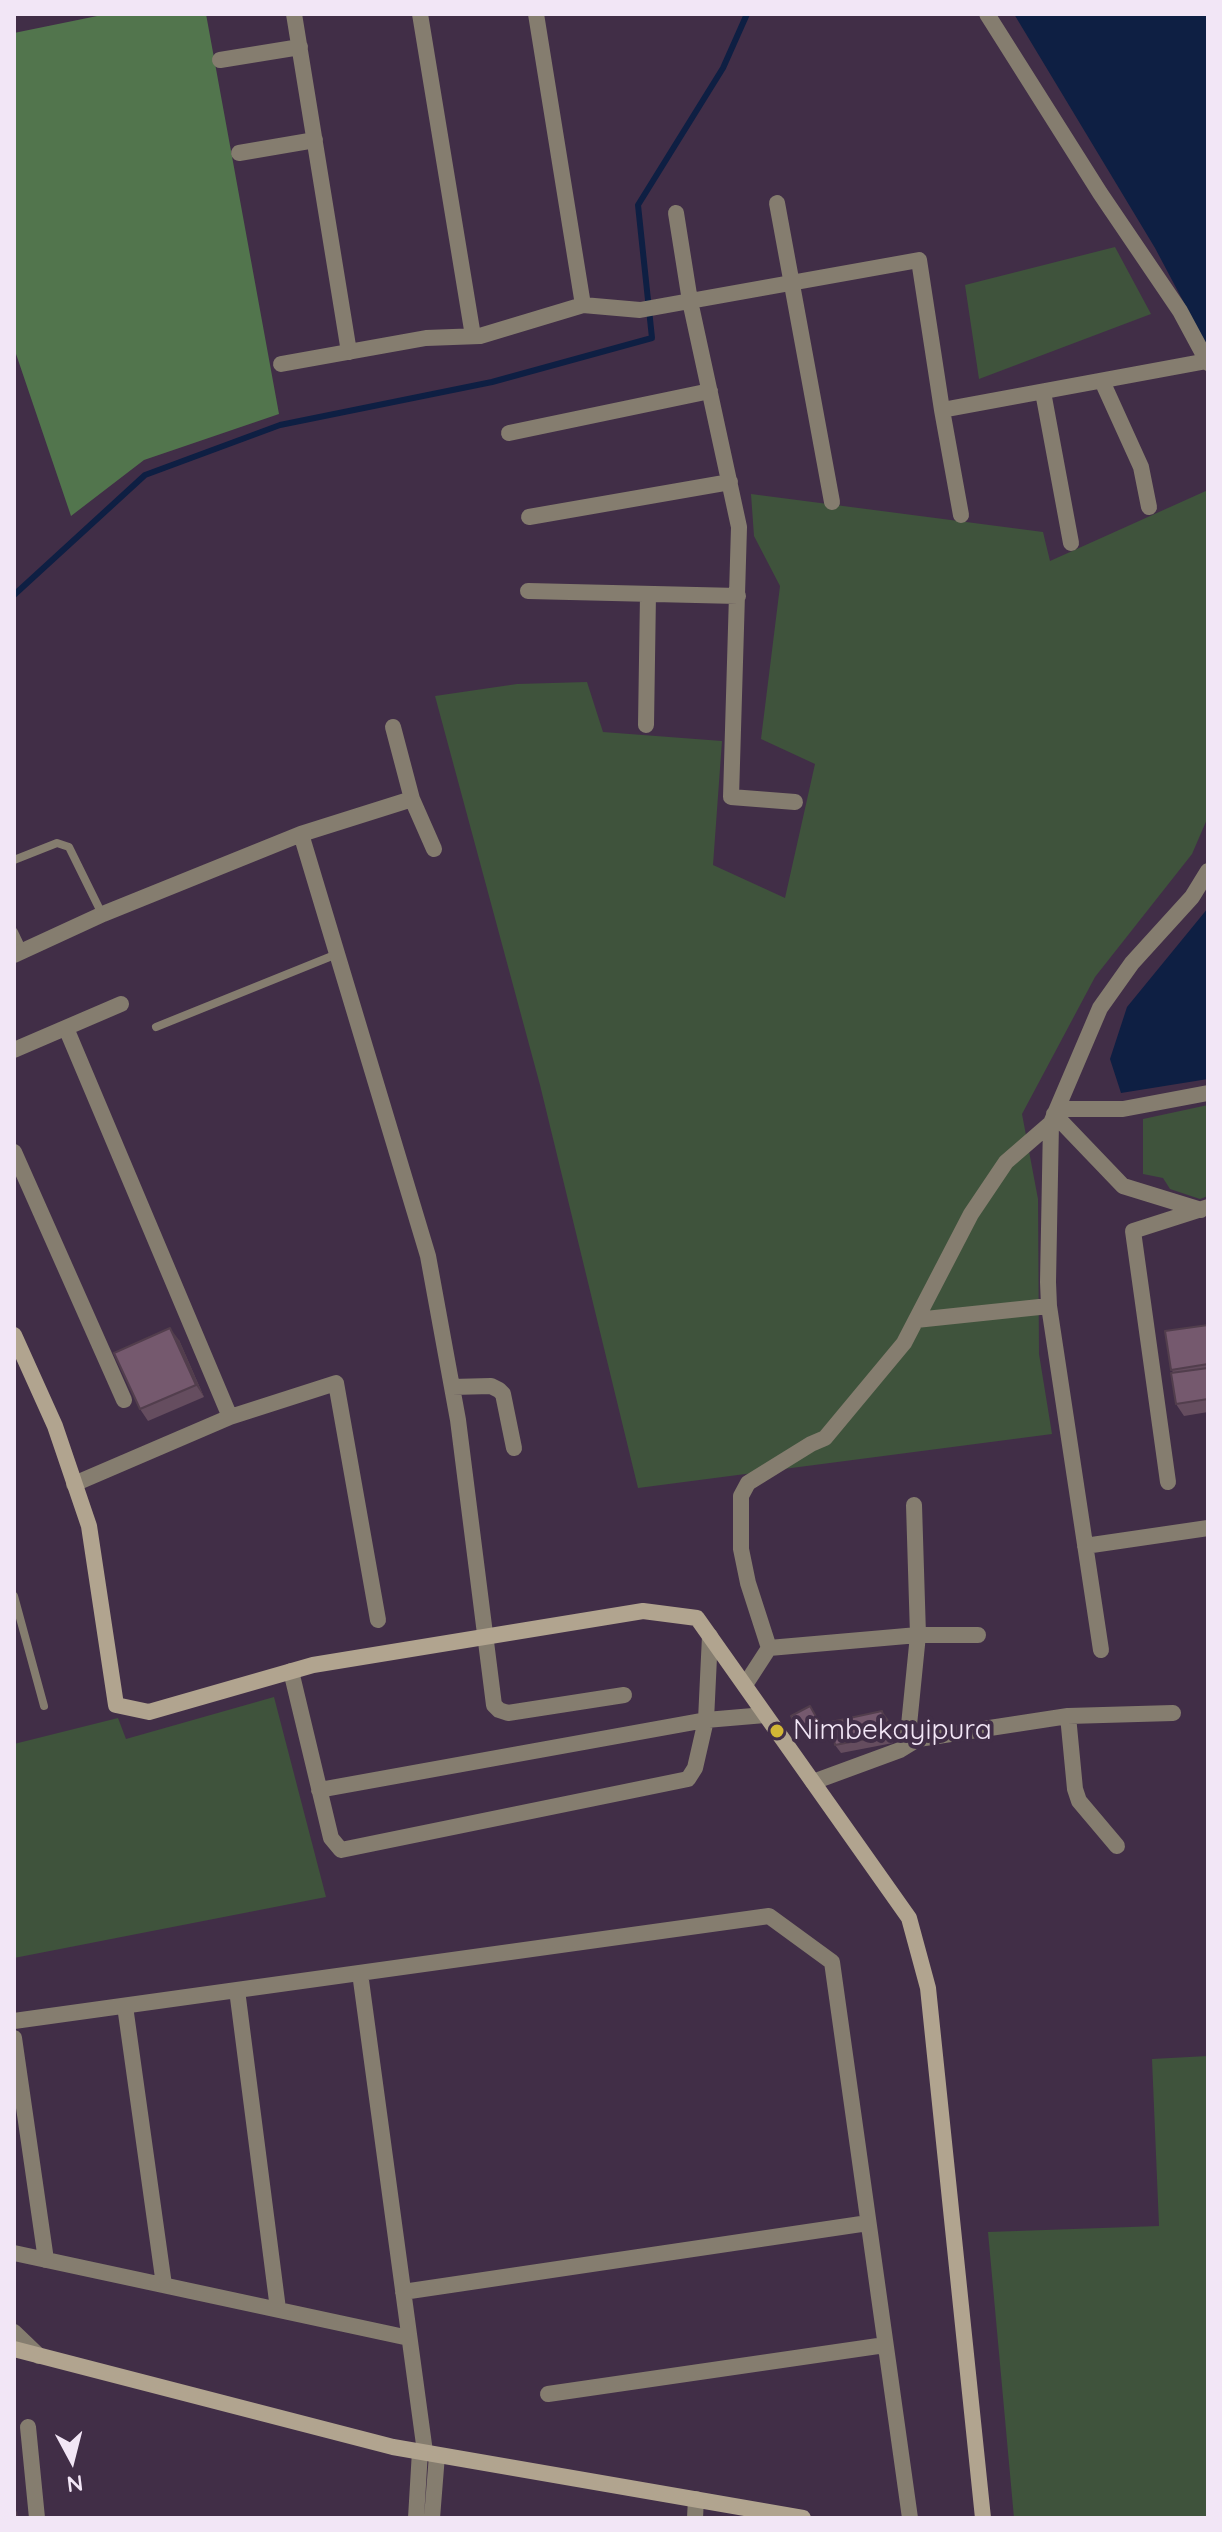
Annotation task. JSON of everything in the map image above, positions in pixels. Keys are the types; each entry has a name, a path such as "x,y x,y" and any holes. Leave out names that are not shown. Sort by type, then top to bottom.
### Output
{"main road":[{"path":"14,1335 21,1364 55,1426 89,1526 116,1705 149,1712 313,1665 643,1611 697,1618 909,1918 928,1988 983,2518"},
{"path":"14,2349 393,2447 529,2478 696,2499 803,2518"}],"street":[{"path":"294,14 349,352"},
{"path":"420,14 473,336"},
{"path":"536,14 583,305"},
{"path":"942,410 1207,362 1180,311 1100,193 987,14"},
{"path":"220,60 300,47"},
{"path":"239,153 315,140"},
{"path":"777,203 832,502"},
{"path":"676,213 690,301 739,527 731,797 795,802"},
{"path":"281,364 426,338 473,336 583,305 640,310 919,260 961,515"},
{"path":"1102,381 1141,467 1149,507"},
{"path":"509,433 710,391"},
{"path":"1043,392 1071,543"},
{"path":"529,517 730,482"},
{"path":"528,591 738,596"},
{"path":"646,725 648,594"},
{"path":"393,727 412,799 434,849"},
{"path":"19,953 103,914 301,834 412,799"},
{"path":"301,834 428,1256 452,1387 494,1705 508,1713 624,1695"},
{"path":"1101,1650 1049,1306 1054,1115 1100,1008 1132,963 1192,897 1208,871"},
{"path":"14,1050 121,1004"},
{"path":"66,1028 230,1417"},
{"path":"769,1648 748,1583 741,1549 741,1496 748,1483 825,1438 904,1343 971,1214 1006,1162 1054,1115 1123,1109 1208,1093"},
{"path":"1054,1115 1123,1186 1204,1208"},
{"path":"14,1152 124,1400"},
{"path":"1168,1482 1133,1231 1204,1208"},
{"path":"916,1320 1049,1306"},
{"path":"74,1484 230,1417 336,1383 378,1620"},
{"path":"452,1387 491,1386 499,1390 503,1394 514,1448"},
{"path":"907,1745 918,1635 914,1505"},
{"path":"1085,1546 1208,1528"},
{"path":"769,1648 918,1635 978,1635"},
{"path":"291,1671 331,1838 341,1850 688,1779 695,1768 706,1720 710,1636"},
{"path":"745,1685 769,1648"},
{"path":"813,1782 900,1750 918,1739 1068,1716 1173,1713"},
{"path":"319,1790 706,1720 765,1715"},
{"path":"1068,1716 1075,1789 1079,1801 1117,1846"},
{"path":"14,2021 769,1916 832,1962 910,2518"},
{"path":"360,1973 427,2453 424,2515"},
{"path":"237,1990 278,2309"},
{"path":"125,2006 164,2285"},
{"path":"14,2038 46,2260"},
{"path":"403,2292 868,2223"},
{"path":"14,2253 409,2338"},
{"path":"14,2332 39,2356"},
{"path":"548,2394 885,2345"},
{"path":"28,2427 37,2518"},
{"path":"695,2518 696,2499"}],"lane":[{"path":"14,860 57,843 69,847 103,914"},
{"path":"14,932 19,953"},
{"path":"156,1027 337,954"},
{"path":"14,1596 44,1706"}],"green space":[{"path":"107,14 206,14 279,414 144,460 71,516 14,348 14,33"},
{"path":"1115,247 1151,314 979,379 965,285"},
{"path":"1208,490 1208,817 1192,854 1095,977 1022,1114 1038,1199 1039,1354 1052,1434 638,1488 540,1085 435,696 517,684 587,682 603,732 722,741 713,865 785,898 815,764 761,739 780,586 754,536 751,494 1043,532 1050,561"},
{"path":"1208,1105 1208,1196 1200,1199 1170,1189 1163,1178 1143,1174 1143,1119"},
{"path":"274,1697 326,1897 14,1958 14,1744 118,1718 126,1739"},
{"path":"1208,2056 1208,2518 1014,2518 988,2232 1159,2226 1152,2059"}],"water":[{"path":"1014,14 1208,14 1208,348 1155,248"},
{"path":"1208,908 1208,1079 1121,1093 1110,1059 1127,1007"}],"building":[{"path":"1208,1325 1208,1364 1171,1370 1165,1331"},
{"path":"170,1328 196,1385 140,1409 114,1353"},
{"path":"1208,1368 1208,1399 1176,1404 1171,1373"},
{"path":"810,1706 819,1722 800,1732 791,1716"},
{"path":"882,1711 887,1735 835,1745 831,1722"}],"waterway":[{"path":"14,595 145,475 280,425 492,382 652,338 638,205 723,68 747,14"}],"place":[{"name":"Nimbekayipura","path":"777,1731"}]}
